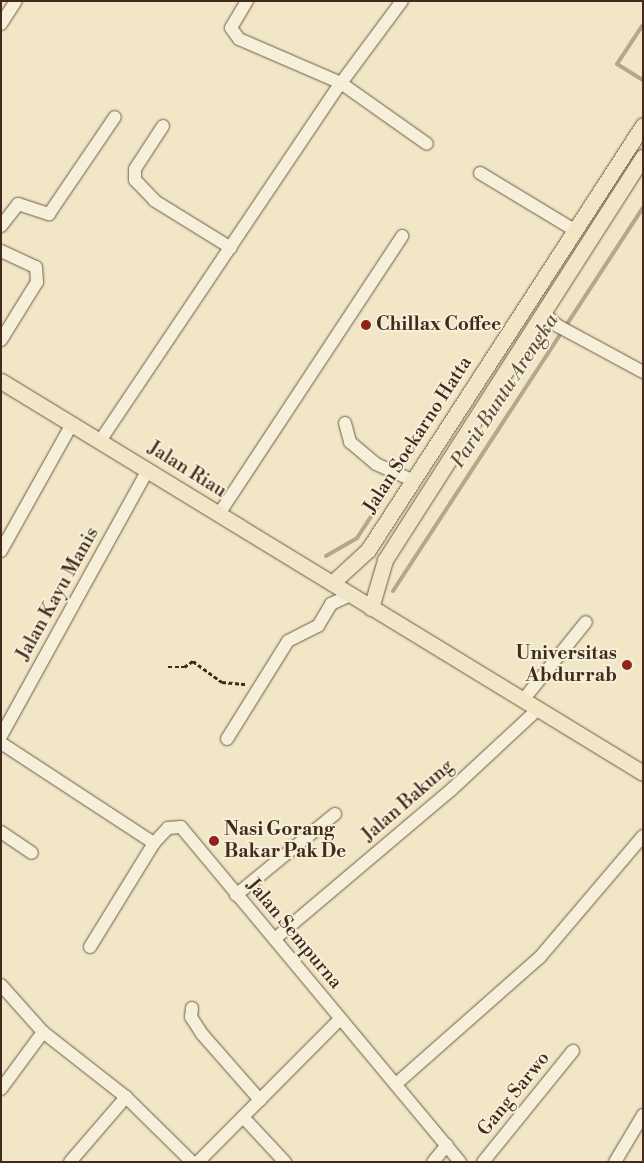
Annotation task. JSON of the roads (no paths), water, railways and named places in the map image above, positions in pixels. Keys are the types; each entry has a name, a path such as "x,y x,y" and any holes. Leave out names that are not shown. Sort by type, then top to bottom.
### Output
{"main road":[{"name":"Jalan Soekarno Hatta","path":"332,583 368,550 643,125"},
{"path":"371,608 384,560 545,314 643,156"},
{"name":"Jalan Riau","path":"1,381 643,773"}],"street":[{"path":"1,24 16,1"},
{"path":"247,1 231,28 239,39 341,83 427,144"},
{"path":"100,441 341,83 402,1"},
{"path":"1,226 18,204 49,214 115,117"},
{"path":"163,126 135,169 135,180 155,201 231,248"},
{"path":"480,173 574,230"},
{"path":"219,514 402,236"},
{"path":"1,252 36,267 37,282 1,339"},
{"path":"545,314 558,326 643,372"},
{"path":"345,422 350,442 376,464 412,480"},
{"path":"1,551 72,424"},
{"name":"Jalan Kayu Manis","path":"1,736 148,470"},
{"path":"227,739 288,641 318,626 331,604 350,595"},
{"path":"523,700 586,622"},
{"name":"Jalan Bakung","path":"277,937 452,789 538,709"},
{"path":"1,743 154,843 90,947"},
{"path":"236,894 335,814"},
{"name":"Jalan Sempurna","path":"154,843 168,828 182,827 236,894 277,937 340,1018 460,1162"},
{"path":"1,832 32,853"},
{"path":"396,1084 540,957 643,836"},
{"path":"1,985 42,1032 126,1097 192,1162"},
{"path":"192,1008 191,1017 202,1034 260,1100"},
{"path":"198,1162 340,1018"},
{"path":"1,1089 42,1032"},
{"name":"Gang Sarwo","path":"483,1162 573,1050"},
{"path":"70,1162 126,1097"},
{"path":"615,1162 643,1115"},
{"path":"243,1117 284,1162"},
{"path":"433,1162 447,1145"}],"waterway":[{"path":"642,26 617,64 643,80"},
{"name":"Parit Buntu Arengka","path":"393,591 643,208"},
{"path":"326,556 357,538 393,483"}],"place":[{"name":"Chillax Coffee","path":"366,325"},
{"name":"Universitas Abdurrab","path":"627,665"},
{"name":"Nasi Gorang Bakar Pak De","path":"214,841"}]}
